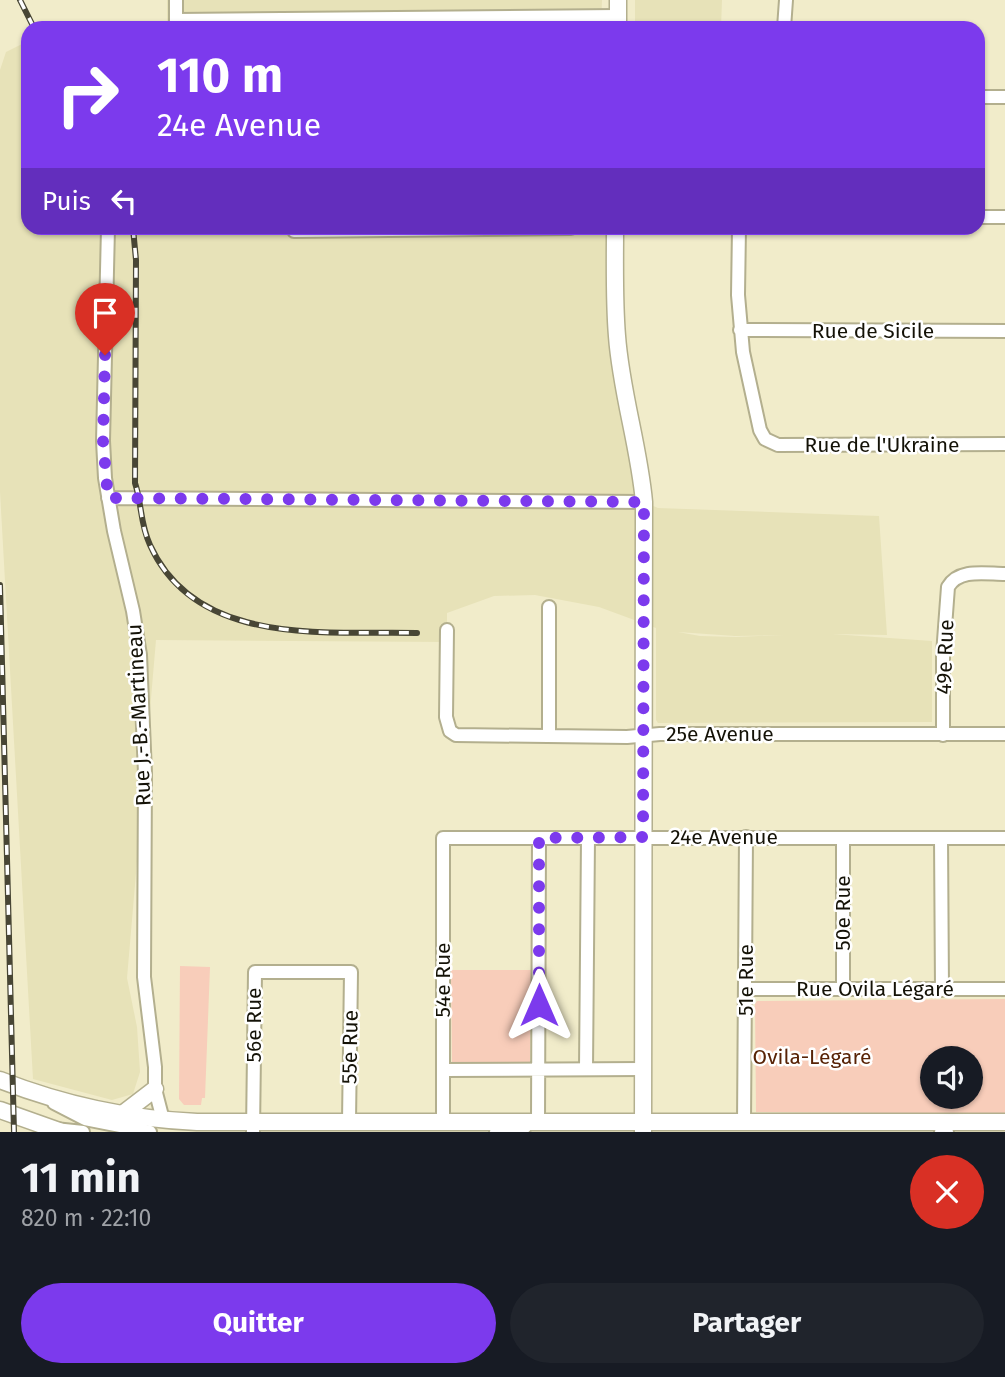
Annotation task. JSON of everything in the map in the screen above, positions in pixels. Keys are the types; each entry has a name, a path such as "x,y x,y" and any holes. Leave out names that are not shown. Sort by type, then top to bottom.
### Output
{"main road":[{"path":"615,235 617,336 622,377 640,464 644,502 643,1127"},
{"path":"0,1080 60,1101 121,1115 253,1127 349,1122 557,1122 643,1127 749,1123 1005,1122"},
{"path":"121,1115 155,1089"},
{"path":"0,1110 56,1130"}],"street":[{"path":"176,0 176,21"},
{"path":"784,21 786,0"},
{"path":"323,21 618,15"},
{"path":"985,97 1005,97"},
{"path":"985,217 1005,217"},
{"name":"Rue J.-B.-Martineau","path":"108,235 102,405 105,478 114,531 133,611 141,672 145,774 144,977 155,1067 155,1089 163,1120"},
{"path":"739,235 740,330"},
{"name":"Rue de Sicile","path":"740,330 1005,331"},
{"name":"Rue de l'Ukraine","path":"740,330 756,420 765,439 778,445 1003,445"},
{"path":"108,498 644,502"},
{"name":"49e Rue","path":"943,735 944,641 947,594 952,581 965,575 1005,574"},
{"path":"549,607 550,736"},
{"name":"25e Avenue","path":"447,629 446,717 450,731 456,735 1005,734"},
{"name":"51e Rue","path":"746,837 749,1123"},
{"name":"24e Avenue","path":"443,838 1005,838"},
{"name":"54e Rue","path":"443,838 443,1122"},
{"path":"538,1122 539,838"},
{"path":"586,1069 588,838"},
{"name":"50e Rue","path":"843,838 843,989"},
{"path":"941,838 942,990"},
{"name":"56e Rue","path":"253,1127 255,972 351,972"},
{"name":"55e Rue","path":"349,1122 351,972"},
{"name":"Rue Ovila Légaré","path":"746,989 1005,989"},
{"path":"443,1070 643,1069"},
{"path":"33,1092 85,1119 150,1132"},
{"path":"496,1132 557,1122"},
{"path":"749,1123 781,1132"},
{"path":"56,1130 83,1132"},
{"path":"941,1132 947,1132"}],"shaded area":[{"path":"167,0 602,0 601,21 167,21"},
{"path":"635,0 722,0 721,21 635,21"},
{"path":"21,44 21,235 614,235 612,273 644,502 658,508 879,516 887,635 832,634 932,641 932,722 658,723 656,628 599,607 535,595 494,596 447,613 447,642 156,640 127,978 137,1027 140,1072 133,1094 112,1100 33,1079 0,492 0,70 6,52","holes":["678,632 735,636 785,635 736,637 700,636"]}],"green space":[{"path":"180,966 210,967 205,1098 202,1098 201,1105 184,1105 179,1099"},
{"path":"451,970 531,970 530,1066 452,1067"},
{"name":"Ovila-Légaré","path":"1005,999 1005,1114 756,1112 757,1001"}],"railway":[{"path":"20,0 30,21"},
{"path":"134,235 136,260 135,483 150,545 171,578 198,602 230,617 266,626 343,633 417,633"},
{"path":"0,585 14,1132"}],"route":[{"path":"105,355 102,405 108,498 644,502 643,837 539,838 539,1005"}]}
